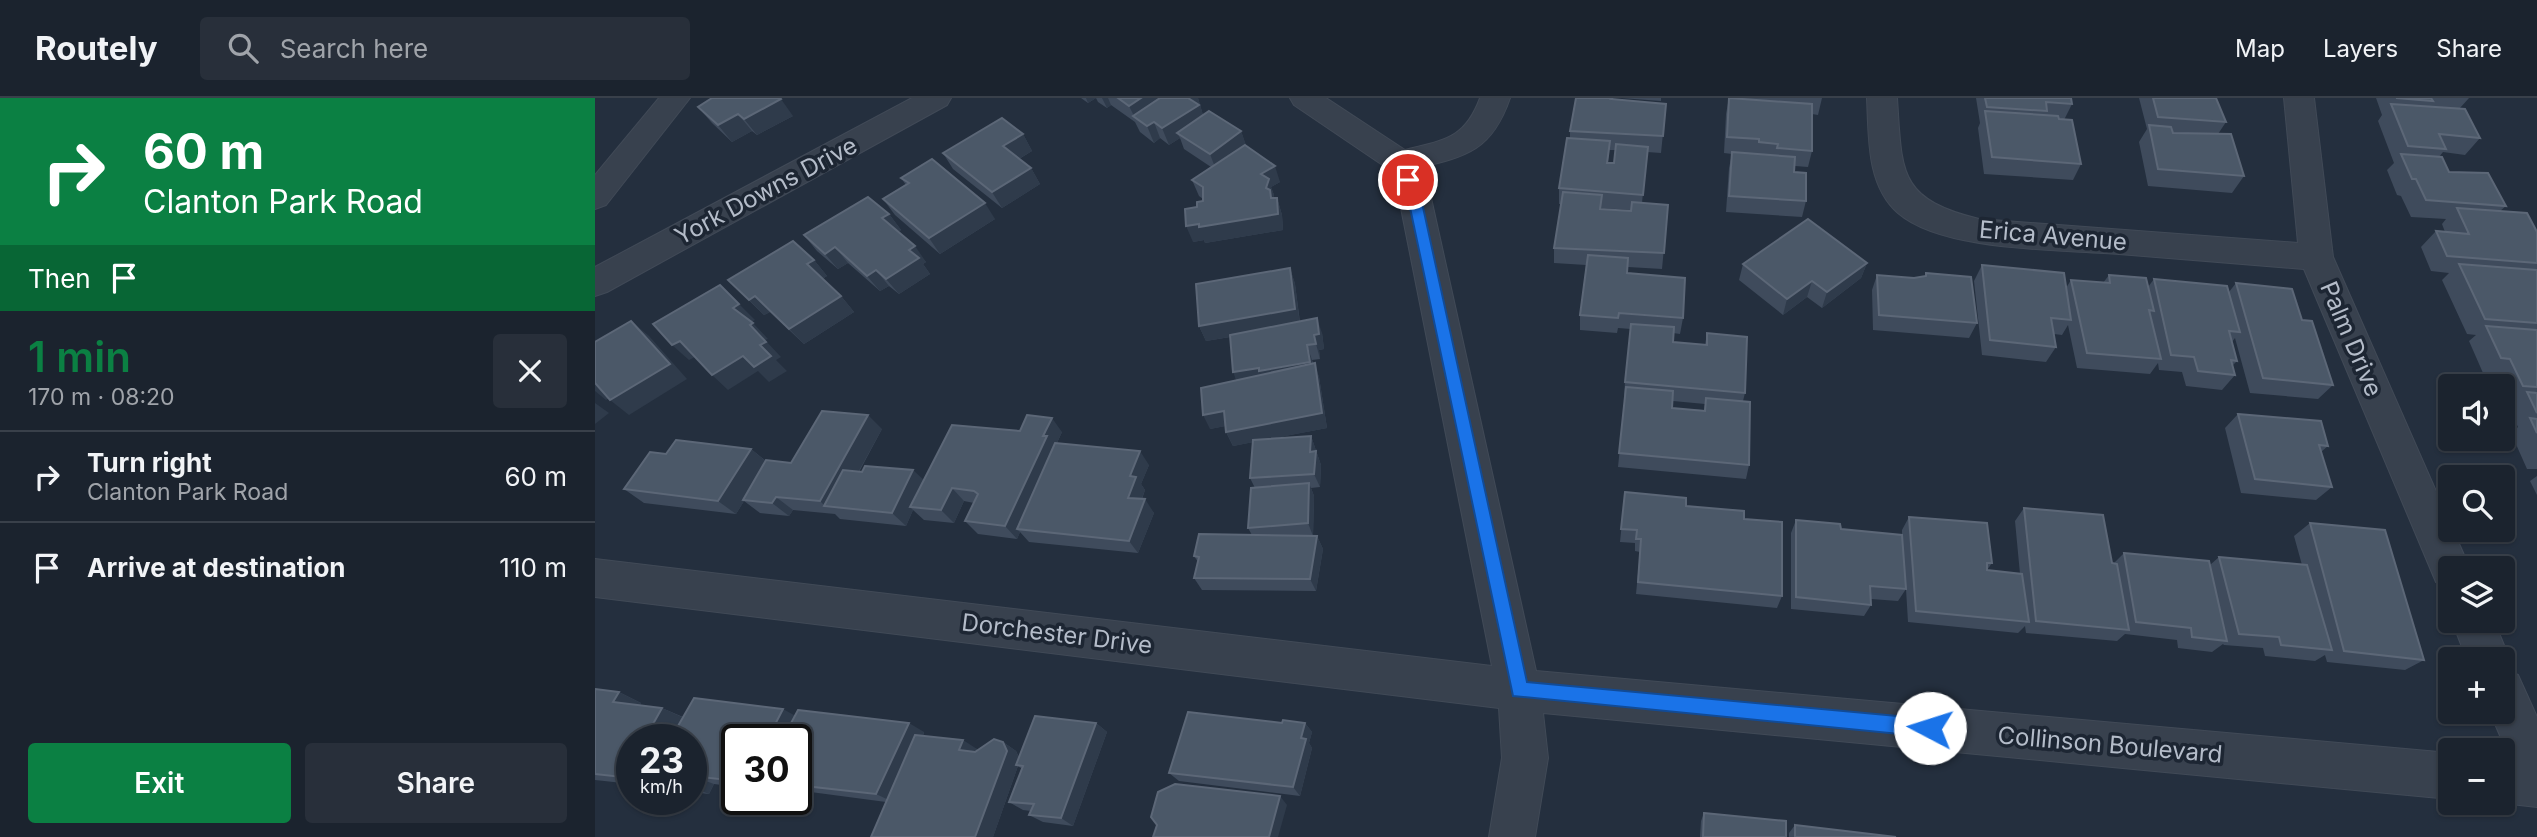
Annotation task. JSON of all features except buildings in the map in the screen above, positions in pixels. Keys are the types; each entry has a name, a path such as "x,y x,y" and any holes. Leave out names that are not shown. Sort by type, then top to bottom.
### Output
{"street":[{"path":"595,197 675,98"},
{"name":"York Downs Drive","path":"595,283 936,98"},
{"path":"1305,98 1401,162 1415,198 1519,690 1525,758 1512,837"},
{"path":"1401,162 1467,145 1489,121 1495,98"},
{"name":"Erica Avenue","path":"1882,98 1889,169 1896,192 1911,208 1938,223 1979,231 2316,257"},
{"name":"Palm Drive","path":"2299,98 2316,257 2444,556"},
{"name":"Dorchester Drive","path":"595,578 1519,690"},
{"name":"Collinson Boulevard","path":"1519,690 2438,775"},
{"path":"2515,718 2537,770"},
{"path":"2515,782 2537,784"}],"route":[{"path":"1408,180 1415,198 1519,690 1930,728"}]}
